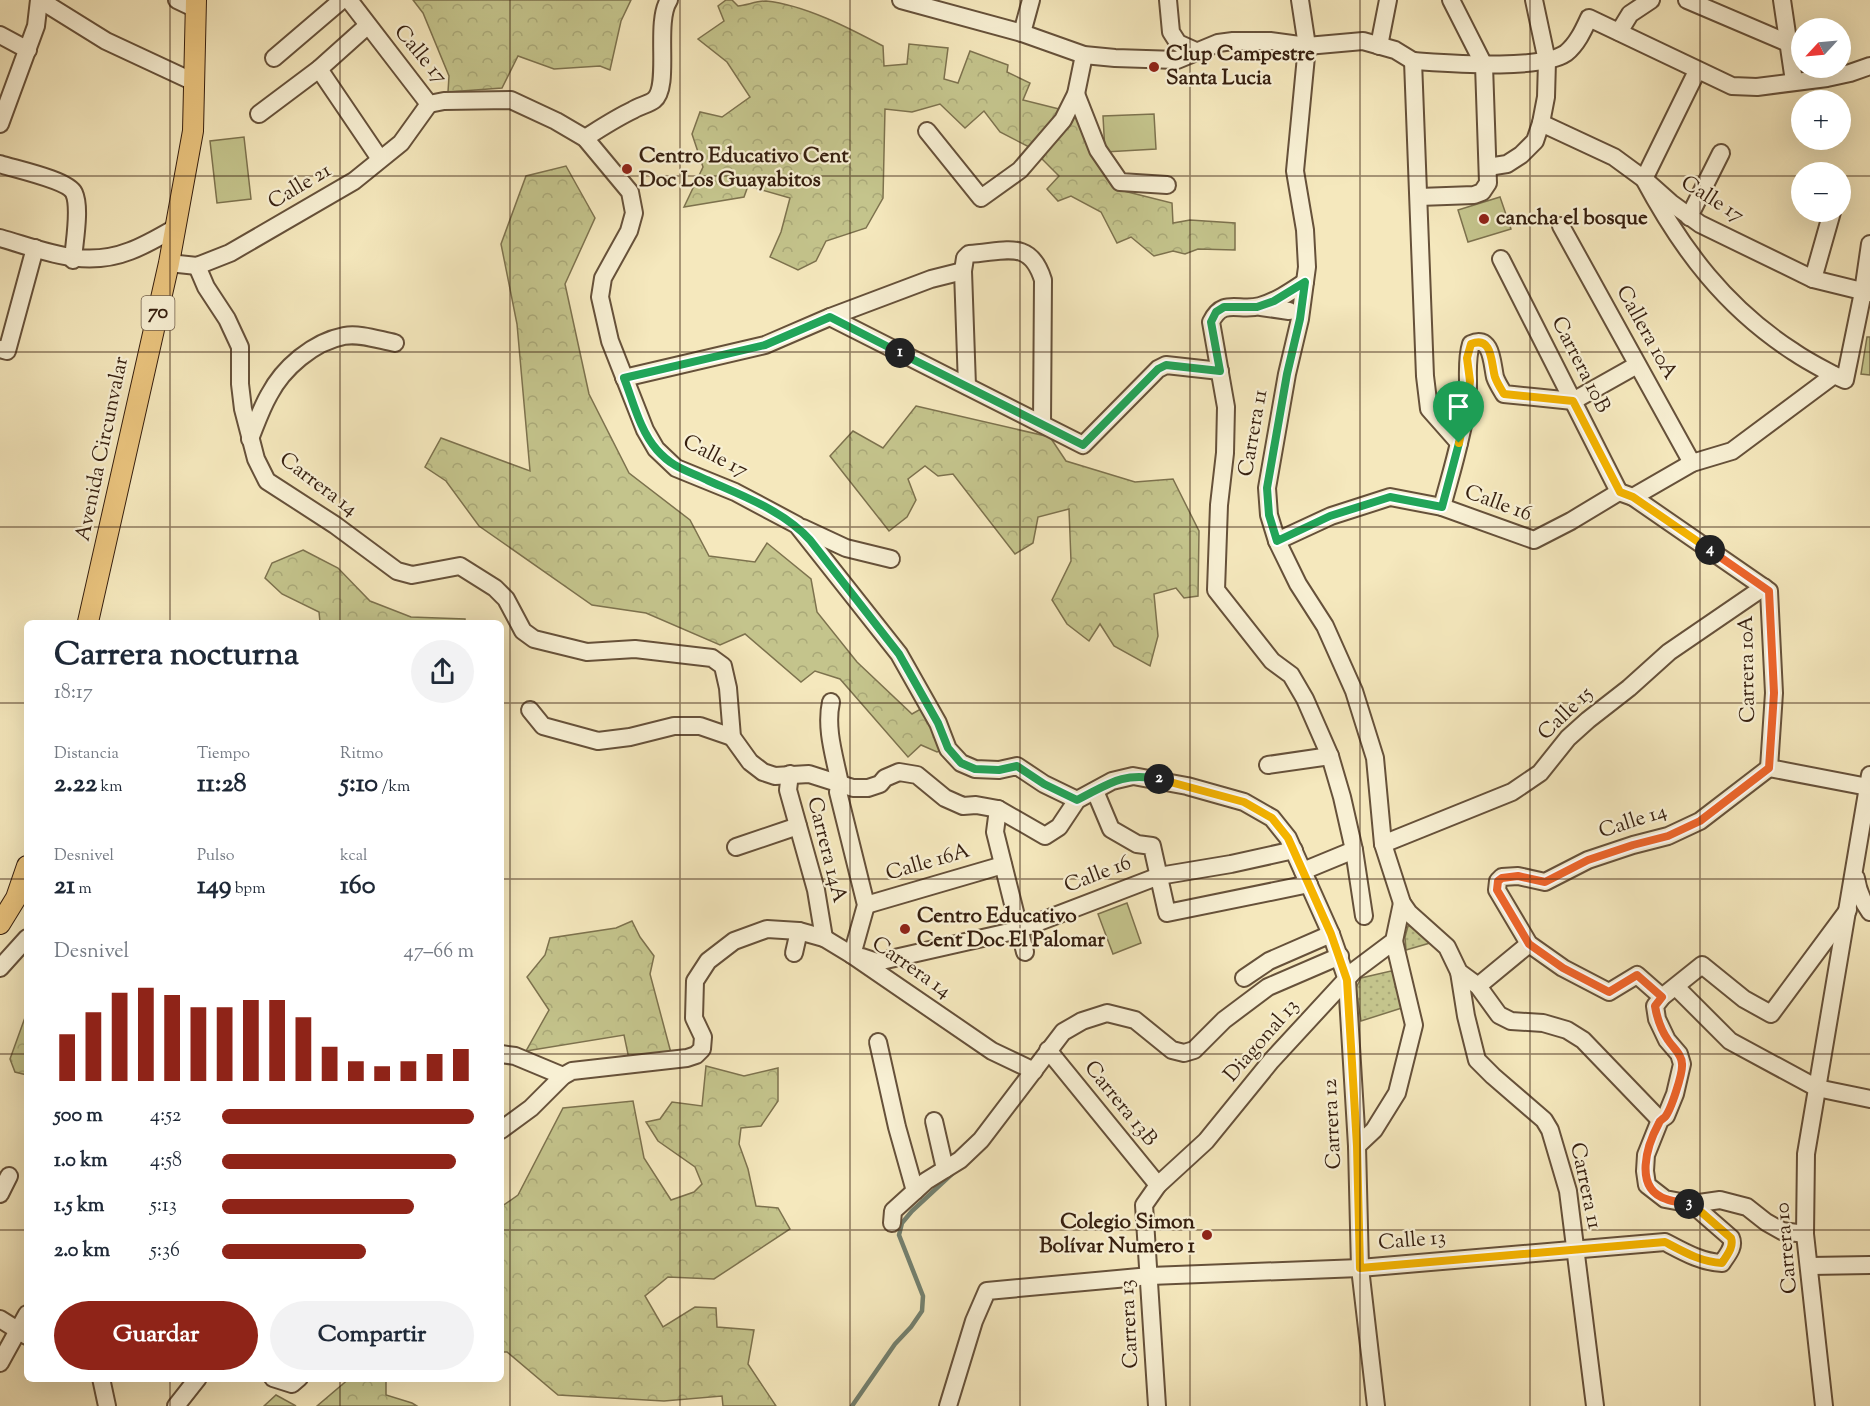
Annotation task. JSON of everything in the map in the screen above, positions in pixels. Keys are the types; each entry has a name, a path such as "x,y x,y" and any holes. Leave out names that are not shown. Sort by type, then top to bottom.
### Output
{"main road":[{"name":"Avenida Circunvalar","path":"88,620 169,263 193,131 196,5"},
{"path":"0,924 16,898 24,875"}],"street":[{"path":"0,124 36,26 39,0 106,41 194,82"},
{"path":"177,0 196,5"},
{"path":"273,58 342,0"},
{"name":"Calle 17","path":"348,0 429,104 444,101 511,100 585,138 630,192 634,213 629,231 603,278 600,297 610,341 650,439 656,448 676,468 735,492 797,525 899,654 938,723 948,748 961,763 975,769 999,770 1017,766 1044,784 1077,800"},
{"path":"585,138 655,99 661,88 662,27 669,0"},
{"path":"901,0 1022,33 1084,55 1160,61 1177,60 1218,44 1233,41 1270,41 1307,46 1362,41 1395,50 1413,61 1484,64 1547,61 1564,54 1576,43 1589,18 1732,86 1757,87 1850,73 1870,66"},
{"path":"1022,33 1031,0"},
{"path":"1168,0 1171,32 1178,43 1198,52"},
{"name":"Carrera 11","path":"1300,0 1307,46 1295,171 1305,230 1307,267 1300,319 1287,374 1267,488 1269,515 1277,541 1298,584 1325,626 1354,691 1375,758 1383,843 1402,903 1409,913 1447,947 1459,972 1466,1016 1477,1060 1544,1120 1550,1130 1568,1191 1594,1406"},
{"path":"1379,46 1388,0"},
{"path":"1419,197 1474,195 1482,192 1488,183 1484,64 1451,0"},
{"path":"1619,32 1627,7 1651,0"},
{"path":"1687,0 1788,43"},
{"path":"1782,0 1794,81"},
{"path":"1488,167 1507,164 1521,155 1535,141 1541,123 1546,97 1547,61 1538,3"},
{"path":"260,114 319,69 367,26"},
{"path":"0,35 28,50"},
{"path":"927,130 981,198 1020,170 1063,120 1076,94 1084,55"},
{"path":"1413,61 1425,376 1430,409 1459,443"},
{"path":"319,69 380,159"},
{"path":"1697,71 1644,179 1666,220 1692,258 1723,293 1775,339 1840,378"},
{"path":"1076,94 1098,150 1120,182 1167,185"},
{"name":"Calle 21","path":"169,263 197,266 230,254 354,182 400,143 429,104"},
{"name":"Calle 17","path":"1541,123 1614,157 1644,179 1689,218 1814,279 1866,293"},
{"path":"1689,218 1722,153"},
{"path":"0,164 64,184 74,192 77,204 73,260"},
{"path":"1814,279 1829,222"},
{"name":"Callera 10A","path":"1561,226 1692,463"},
{"path":"0,238 73,260 102,259 130,251 176,228"},
{"path":"1626,494 1692,463 1732,451 1840,378 1866,293 1870,244"},
{"path":"0,349 7,351 35,248"},
{"path":"967,386 964,258 969,254 1022,251 1031,256 1038,266 1042,280 1042,424"},
{"name":"Carrera 10B","path":"1501,260 1573,401 1626,494"},
{"name":"Carrera 14","path":"197,266 206,287 227,319 240,347 243,409 256,459 267,481 335,525 397,571 412,575 460,566 495,588 506,599 523,631 534,639 587,652 635,649 712,658 723,666 728,688 732,737"},
{"path":"624,378 765,345 830,317 931,279 963,271"},
{"path":"1257,307 1274,301 1305,282"},
{"path":"1289,311 1257,307 1224,307 1216,312 1211,322 1226,407 1216,590 1272,661 1291,675 1305,699 1330,756 1342,798 1354,850 1364,916"},
{"path":"830,317 1083,445 1158,369 1166,365 1220,371"},
{"path":"250,439 269,394 295,362 317,345 344,336 395,343"},
{"path":"1442,507 1459,443 1470,381 1467,358 1471,344 1483,343 1491,351 1495,378 1504,394 1573,401 1637,364"},
{"name":"Calle 16","path":"1277,541 1330,516 1390,497 1442,507 1533,540 1626,494"},
{"name":"Carrera 10A","path":"1626,494 1769,591 1774,693 1769,768"},
{"path":"797,525 846,548 891,559"},
{"name":"Calle 15","path":"1383,843 1512,792 1540,773 1568,738 1669,652 1764,587"},
{"name":"Carrera 14","path":"831,702 828,713 829,727 840,784 838,792 866,905 852,954 992,1051 1034,1071"},
{"path":"530,710 543,726 598,741 630,737 674,726 700,726 732,737 750,762 763,772 776,776 809,774 853,788 868,788 880,784 885,778 899,772 917,775 945,798 963,806 976,805 998,809 1045,836 1059,828 1077,800 1112,781 1133,776 1159,779 1244,802 1272,818 1288,838 1294,850"},
{"path":"1268,765 1330,756"},
{"path":"1769,768 1869,781"},
{"name":"Calle 14","path":"1529,944 1497,890 1498,881 1502,878 1518,876 1545,882 1588,860 1668,836 1700,821 1769,768"},
{"name":"Carrera 14A","path":"790,774 788,790 816,890 824,938"},
{"name":"Carrera 10","path":"1824,1406 1805,1234 1806,1154 1869,781"},
{"path":"1095,791 1111,829 1137,844 1152,846 1167,913 1306,877 1354,850"},
{"path":"998,809 995,832 1025,952"},
{"path":"736,847 798,826"},
{"name":"Calle 16","path":"852,954 877,962 1018,930 1159,876 1231,864 1294,850"},
{"name":"Carrera 12","path":"1294,850 1340,956 1347,980 1357,1146 1360,1268 1376,1406"},
{"name":"Calle 16A","path":"866,905 1003,865"},
{"path":"1855,866 1858,890 1862,902 1870,912"},
{"path":"1357,1146 1374,1130 1397,1093 1414,1025 1394,941 1402,903"},
{"path":"1805,1234 1782,1231 1747,1207 1720,1200 1692,1204 1665,1199 1647,1185 1646,1155 1660,1120 1666,1116 1675,1094 1682,1064 1679,1054 1667,1040 1657,1019 1655,1006 1702,965 1744,999 1771,1014 1848,910"},
{"path":"504,1128 531,1108 563,1076 572,1071 687,1058 696,1055 702,1049 703,1037 694,1018 695,981 708,961 734,941 767,929 799,931 824,938 852,954"},
{"path":"794,953 799,931"},
{"path":"1244,978 1269,961 1331,934"},
{"path":"0,968 24,941"},
{"name":"Diagonal 13","path":"1144,1204 1158,1185 1206,1141 1271,1061 1354,971 1394,941"},
{"path":"1660,1120 1583,1040 1567,1030 1543,1023 1511,1021 1498,1015 1478,986 1529,944 1563,968 1609,992 1637,975 1669,992 1730,1041 1817,1088 1870,1099"},
{"path":"892,1223 893,1211 915,1191 960,1160 981,1140 1063,1032 1083,1021 1107,1013 1135,1020 1172,1050 1184,1053 1194,1050 1224,1020 1268,987 1340,956"},
{"name":"Carrera 11","path":"1459,972 1478,986"},
{"path":"878,1042 897,1126 915,1191"},
{"name":"Carrera 13B","path":"1048,1050 1158,1185"},
{"path":"504,1054 515,1056 563,1076"},
{"path":"934,1120 945,1169"},
{"path":"0,1194 9,1176"},
{"name":"Carrera 13","path":"1144,1204 1157,1406"},
{"name":"Calle 13","path":"948,1406 974,1321 987,1291 1150,1276 1360,1268 1665,1242 1694,1257 1722,1263 1733,1243 1731,1238 1692,1204"},
{"path":"1810,1266 1870,1264"},
{"path":"0,1319 23,1334 0,1363"},
{"path":"102,1382 107,1406"},
{"path":"176,1406 190,1382"}],"green space":[{"path":"413,0 631,0 621,21 610,70 600,66 554,69 518,56 502,88 448,92 449,76 423,13"},
{"path":"726,0 732,0 738,6 763,1 781,3 826,18 883,46 884,66 907,64 909,44 948,48 944,79 958,83 970,51 1008,65 1007,72 1030,83 1023,100 1063,110 1033,149 1000,132 984,111 965,128 940,104 912,112 885,109 883,198 866,228 826,241 816,261 798,270 770,257 781,232 790,198 748,186 744,197 684,207 703,167 692,134 700,112 722,117 750,97 727,62 698,39 724,21 718,6"},
{"path":"1077,113 1120,190 1172,203 1173,223 1190,220 1235,223 1235,250 1198,249 1185,254 1173,251 1154,256 1131,237 1117,243 1101,212 1071,196 1058,201 1047,189 1059,176 1042,159 1072,116"},
{"path":"1154,114 1156,149 1105,152 1103,116"},
{"path":"244,137 251,199 217,203 210,141"},
{"path":"566,166 595,218 565,284 589,394 629,473 690,520 709,556 755,562 767,543 811,579 817,612 857,662 912,714 924,707 943,750 937,752 921,745 908,757 840,679 815,671 801,682 745,634 720,645 646,613 592,605 479,526 446,481 425,467 441,438 530,471 517,324 501,244 526,176"},
{"name":"cancha el bosque","path":"1500,197 1511,229 1468,242 1458,210"},
{"path":"1867,337 1870,337 1870,375 1861,374"},
{"path":"916,406 1050,437 1066,461 1135,482 1173,479 1199,531 1198,596 1184,598 1176,588 1154,594 1158,636 1150,666 1114,646 1100,624 1089,641 1067,624 1052,600 1071,561 1069,509 1038,517 1033,543 1015,554 953,474 938,476 925,466 908,479 916,500 907,517 889,531 830,456 853,431 883,448"},
{"path":"303,550 338,568 370,601 411,617 465,620 320,620 319,612 282,594 265,578 272,563"},
{"path":"1127,903 1141,943 1113,954 1098,914"},
{"path":"632,921 654,956 650,974 671,1053 629,1059 624,1035 526,1051 549,1010 527,977 545,955 550,938 616,928"},
{"path":"1418,925 1430,943 1406,950 1405,937 1408,926"},
{"path":"1391,971 1395,974 1405,1007 1361,1021 1356,988 1361,978"},
{"path":"24,1020 24,1074 15,1072 10,1059"},
{"path":"706,1066 744,1076 778,1068 778,1101 761,1126 741,1128 739,1144 748,1169 756,1206 778,1208 790,1229 714,1279 668,1277 645,1296 663,1327 695,1307 716,1308 717,1327 754,1330 748,1364 776,1406 723,1406 722,1396 664,1401 558,1395 507,1352 504,1352 504,1205 518,1195 563,1108 633,1101 644,1158 671,1200 694,1192 702,1184 695,1167 658,1141 646,1122 660,1119 672,1102 702,1106"},
{"path":"345,1382 386,1382 386,1395 417,1406 317,1406"},
{"path":"276,1395 296,1406 264,1406"}],"waterway":[{"path":"852,1406 895,1344 922,1311 923,1296 899,1235 902,1223 953,1173"}],"place":[{"name":"Clup Campestre Santa Lucia","path":"1154,67"},
{"name":"Centro Educativo Cent Doc Los Guayabitos","path":"627,169"},
{"name":"cancha el bosque","path":"1484,219"},
{"name":"Centro Educativo Cent Doc El Palomar","path":"905,929"},
{"name":"Colegio Simon Bolívar Numero 1","path":"1207,1235"}],"route":[{"path":"1305,282 1267,488 1269,515 1277,541 1330,516 1390,497 1442,507 1459,443 1470,381 1467,358 1471,344 1483,343 1491,351 1495,378 1504,394 1573,401 1620,492 1633,497 1769,591 1774,693 1769,768 1700,821 1668,836 1588,860 1545,882 1518,876 1502,878 1498,881 1497,890 1529,944 1563,968 1609,992 1637,975 1662,997 1655,1006 1657,1019 1667,1040 1679,1054 1682,1064 1675,1094 1666,1116 1660,1120 1646,1155 1647,1185 1665,1199 1692,1204 1731,1238 1733,1243 1722,1263 1694,1257 1665,1242 1360,1268 1357,1146 1347,980 1331,934 1288,838 1272,818 1244,802 1148,777 1133,776 1112,781 1077,800 1044,784 1017,766 999,770 975,769 961,763 948,748 938,723 899,654 797,525 735,492 676,468 656,448 645,430 624,378 765,345 830,317 1083,445 1158,369 1166,365 1220,371 1211,322 1216,312 1224,307 1257,307 1284,296 1305,282"}]}
